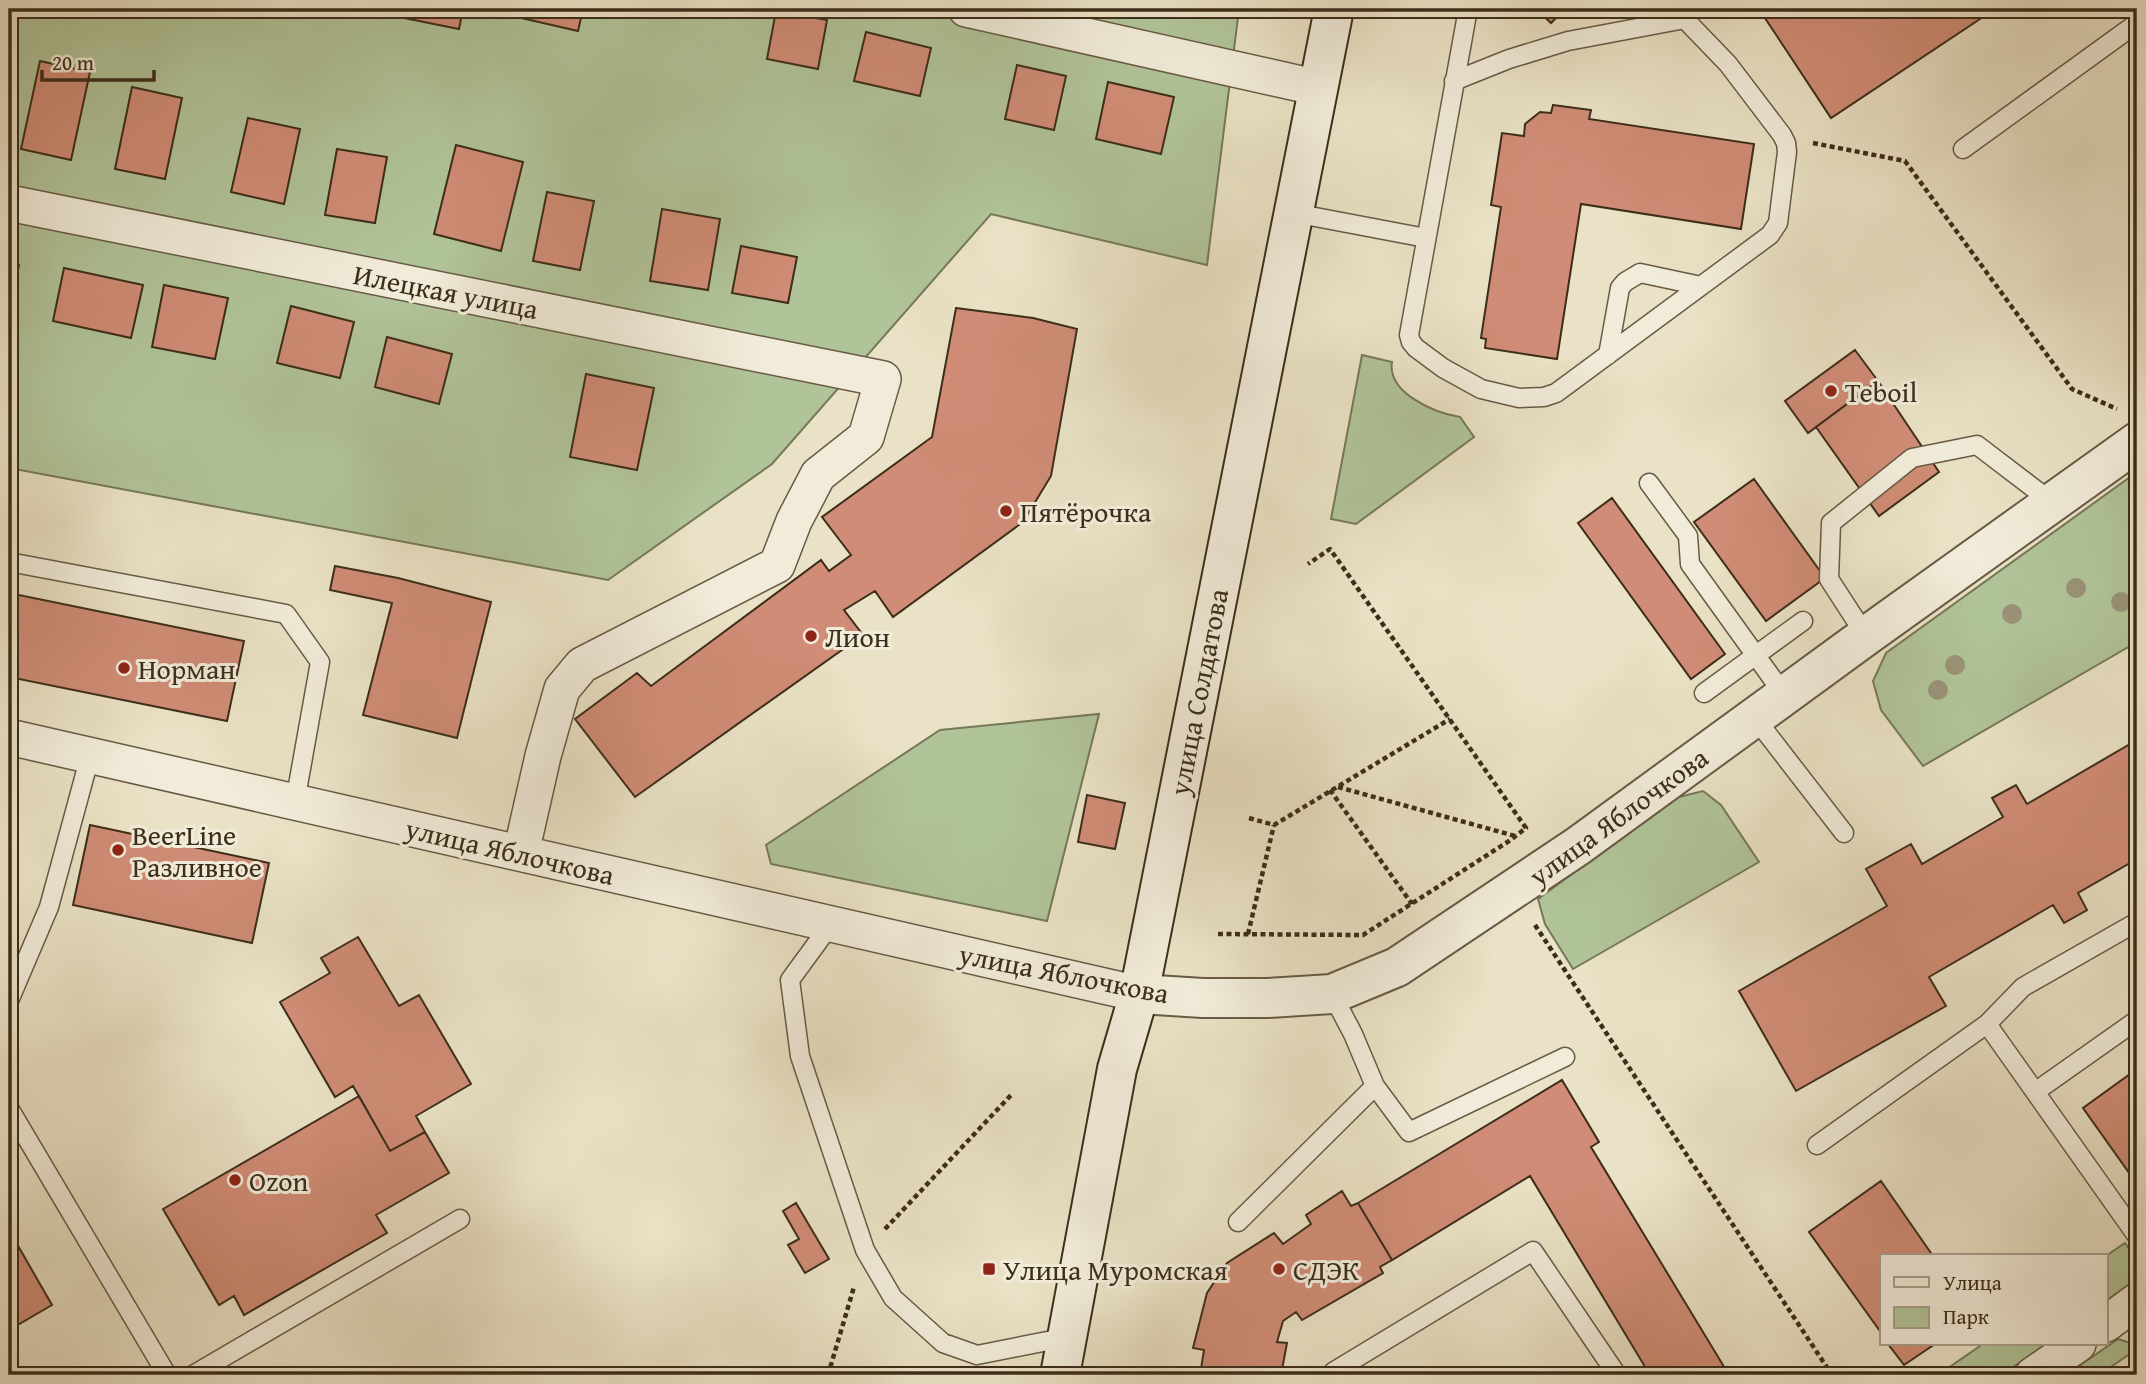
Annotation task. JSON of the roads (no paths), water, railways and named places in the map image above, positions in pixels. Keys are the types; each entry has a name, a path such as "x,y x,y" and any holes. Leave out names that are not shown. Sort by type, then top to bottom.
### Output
{"main road":[{"name":"улица Солдатова","path":"1060,1375 1117,1069 1139,993 1334,9"},
{"name":"улица Яблочкова","path":"1139,993 1203,998 1332,994 1397,967 1578,846 2053,503 2132,427"}],"street":[{"path":"966,9 1319,88"},
{"name":"Илецкая улица","path":"9,203 883,379 866,437 818,475 794,521 776,565 582,665 562,689 543,756 521,853"},
{"name":"улица Яблочкова","path":"9,737 1139,993"},
{"path":"2108,1323 2137,1301"},
{"path":"2033,1375 2075,1346"}],"lane":[{"path":"1454,81 1509,59 1568,41 1680,14 1728,64 1782,135 1787,152 1778,223 1770,235 1556,393 1544,397 1519,398 1481,389 1443,368 1416,348 1409,335 1454,81 1468,9"},
{"path":"1963,149 2137,23"},
{"path":"1294,213 1426,237"},
{"path":"1608,355 1620,288 1625,282 1640,272 1701,286"},
{"path":"1866,636 1829,579 1831,523 1912,458 1978,445 2053,503"},
{"path":"1649,482 1688,536 1690,564 1757,655 1770,707 1844,833"},
{"path":"9,562 286,614 320,662 295,802"},
{"path":"1704,692 1803,621"},
{"path":"9,1001 49,907 90,756"},
{"path":"1817,1145 1987,1024 2023,988 2137,922"},
{"path":"831,924 790,980 800,1056 865,1250 893,1298 943,1343 977,1355 1068,1337"},
{"path":"1332,994 1375,1086 1409,1132 1565,1057"},
{"path":"2035,1092 2137,1020"},
{"path":"1987,1024 2137,1236"},
{"path":"1238,1222 1375,1086"},
{"path":"9,1108 167,1375"},
{"path":"193,1375 460,1219"},
{"path":"1332,1375 1533,1251 1617,1375"}],"place":[{"name":"Teboil","path":"1831,391"},
{"name":"Пятёрочка","path":"1006,511"},
{"name":"Лион","path":"811,636"},
{"name":"Норман","path":"124,668"},
{"name":"BeerLine Разливное","path":"118,850"},
{"name":"Ozon","path":"235,1180"},
{"name":"Улица Муромская","path":"989,1269"},
{"name":"СДЭК","path":"1279,1269"}]}
